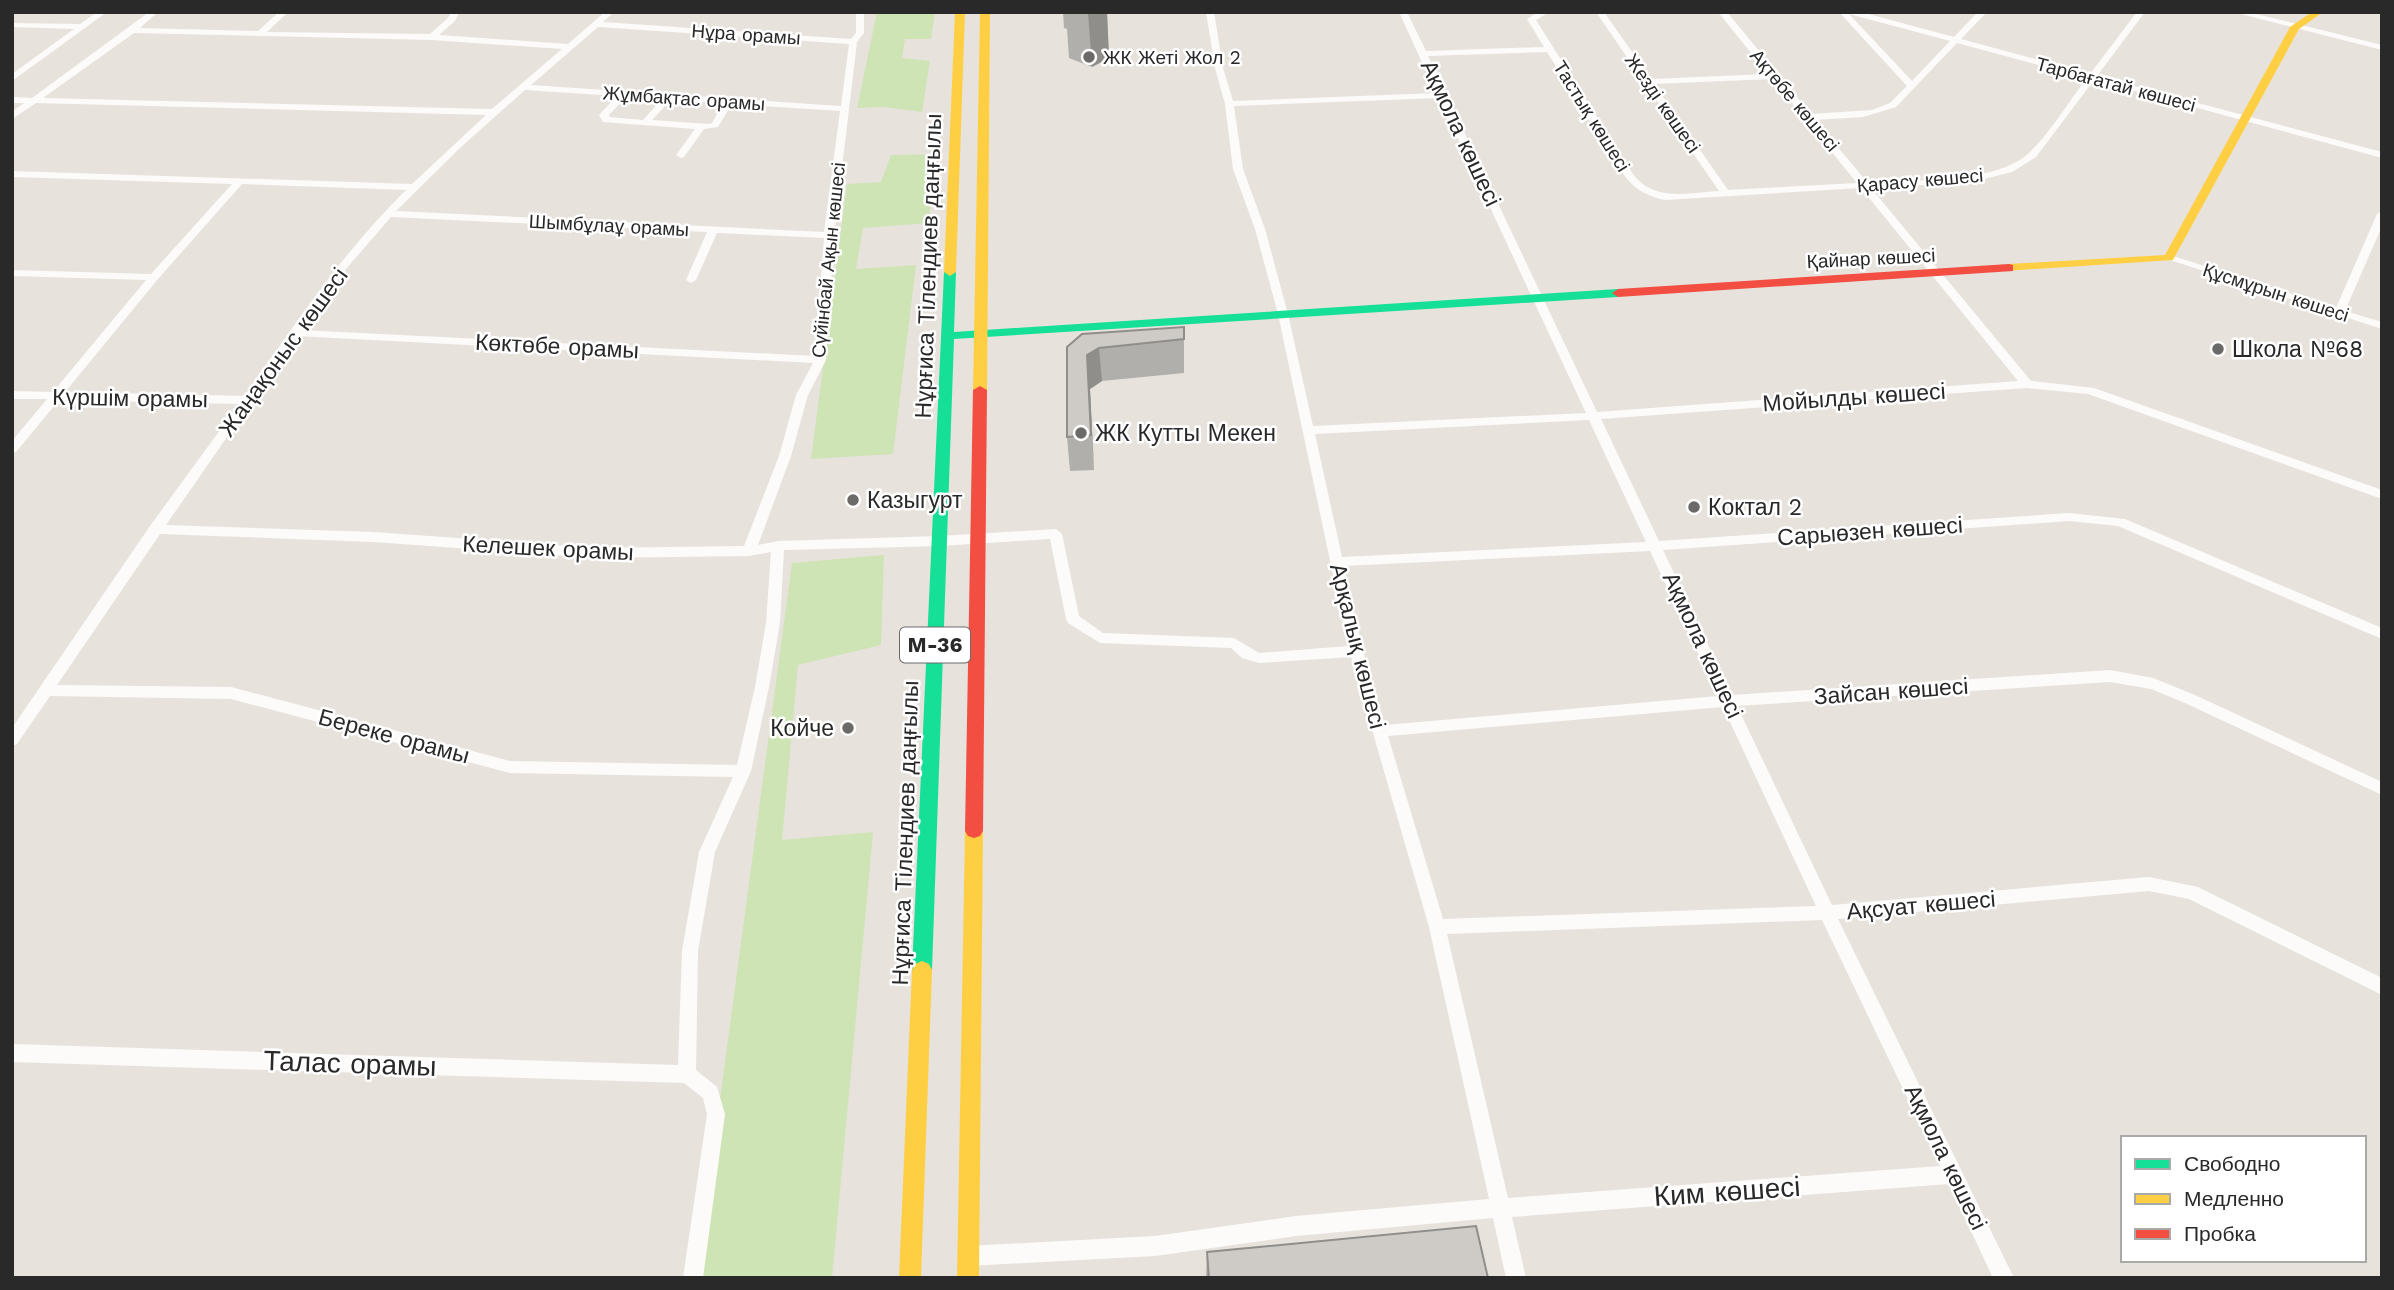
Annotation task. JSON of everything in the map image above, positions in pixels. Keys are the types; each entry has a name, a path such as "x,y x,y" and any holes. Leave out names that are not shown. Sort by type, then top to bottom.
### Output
{"main road":[{"name":"Нұрғиса Тілендиев даңғылы","path":"910,1278 960,12"},
{"name":"M-36","path":"968,1278 985,12"},
{"path":"2169,258 2247,120 2295,26 2319,12"},
{"name":"Қайнар көшесі","path":"947,336 1940,275 2169,258"}],"street":[{"path":"12,78 103,12"},
{"path":"12,116 154,12"},
{"path":"260,34 284,12"},
{"path":"432,37 452,19 455,12"},
{"name":"Жаңақоныс көшесі","path":"12,740 155,529 294,333 372,231 413,187 610,12"},
{"name":"Сүйінбай Ақын көшесі","path":"749,551 785,456 802,395 820,360 829,235 853,42 860,33 860,12"},
{"name":"Арқалық көшесі","path":"1210,12 1219,68 1229,104 1238,169 1260,229 1283,314 1356,651 1437,927 1516,1278"},
{"name":"Ақмола көшесі","path":"1404,12 1827,913 2004,1278"},
{"name":"Тастық көшесі","path":"1545,12 1531,19 1636,186 1648,193 1665,197"},
{"name":"Жезді көшесі","path":"1600,12 1725,193"},
{"name":"Ақтөбе көшесі","path":"1722,12 1940,275 2026,384"},
{"path":"1843,12 1912,86"},
{"name":"Тарбағатай көшесі","path":"1851,12 2382,155"},
{"path":"1810,117 1878,113 1893,105 1983,12"},
{"name":"Қарасу көшесі","path":"1665,197 1972,179 2009,170 2033,155 2141,12"},
{"path":"2237,12 2382,48"},
{"name":"Нұра орамы","path":"597,24 853,42"},
{"path":"12,25 82,27"},
{"path":"132,30 432,37 569,47"},
{"path":"1424,54 1550,49"},
{"path":"1649,82 1775,76"},
{"name":"Жұмбақтас орамы","path":"524,87 845,109"},
{"path":"624,94 604,118 701,128 715,125 729,101"},
{"path":"1229,104 1443,95"},
{"path":"645,123 669,97"},
{"path":"12,100 495,112"},
{"path":"681,155 701,128"},
{"path":"12,174 413,187"},
{"path":"12,449 154,277 239,182"},
{"name":"Шымбұлаұ орамы","path":"389,214 829,235"},
{"path":"2339,313 2382,214"},
{"path":"691,280 714,229"},
{"name":"Құсмұрын көшесі","path":"2169,258 2382,326"},
{"path":"12,273 154,277"},
{"name":"Көктөбе орамы","path":"294,333 820,360"},
{"name":"Мойылды көшесі","path":"1308,430 1593,416 2026,384 2090,391 2382,495"},
{"name":"Күршім орамы","path":"12,395 248,400"},
{"name":"Сарыөзен көшесі","path":"1336,562 1656,546 2068,517 2120,522 2382,634"},
{"name":"Келешек орамы","path":"155,529 373,537 597,553 749,551 778,545 940,541"},
{"path":"940,541 1056,534 1073,619 1100,638 1234,643 1247,654 1258,658 1356,651"},
{"path":"693,1278 716,1114 711,1093 687,1074 690,951 707,852 743,771 762,687 773,623 778,545"},
{"name":"Зайсан көшесі","path":"1378,731 1729,701 2109,676 2153,684 2190,699 2382,789"},
{"name":"Береке орамы","path":"46,690 231,693 510,767 743,771"},
{"name":"Ақсуат көшесі","path":"1437,927 1827,913 2149,884 2192,892 2382,988"},
{"name":"Талас орамы","path":"12,1053 687,1074"},
{"name":"Ким көшесі","path":"968,1256 1155,1246 1296,1226 1955,1174"}],"green space":[{"path":"877,12 935,12 931,39 905,39 902,58 930,61 922,112 883,107 857,108"},
{"path":"936,154 929,223 863,228 856,269 916,265 893,454 811,459 847,184 881,182 891,155"},
{"path":"884,555 881,645 798,665 782,840 873,832 832,1278 696,1278 792,563"}],"building":[{"path":"1184,327 1184,339 1099,348 1087,355 1091,435 1067,437 1067,347 1082,334"},
{"path":"1476,1226 1488,1278 1209,1278 1207,1252"}],"traffic: fast":[{"path":"922,970 950,272"},
{"path":"948,336 1618,293"}],"traffic: slow":[{"path":"950,272 960,12"},
{"path":"980,390 985,12"},
{"path":"2009,268 2169,258 2295,27 2319,12"},
{"path":"968,1278 974,831"},
{"path":"910,1278 922,970"}],"traffic: jam":[{"path":"1618,293 2009,268"},
{"path":"974,831 980,390"}],"place":[{"name":"ЖК Жеті Жол 2","path":"1089,57"},
{"name":"Школа №68","path":"2218,349"},
{"name":"ЖК Кутты Мекен","path":"1081,433"},
{"name":"Казыгурт","path":"853,500"},
{"name":"Коктал 2","path":"1694,507"},
{"name":"Койче","path":"848,728"}]}
